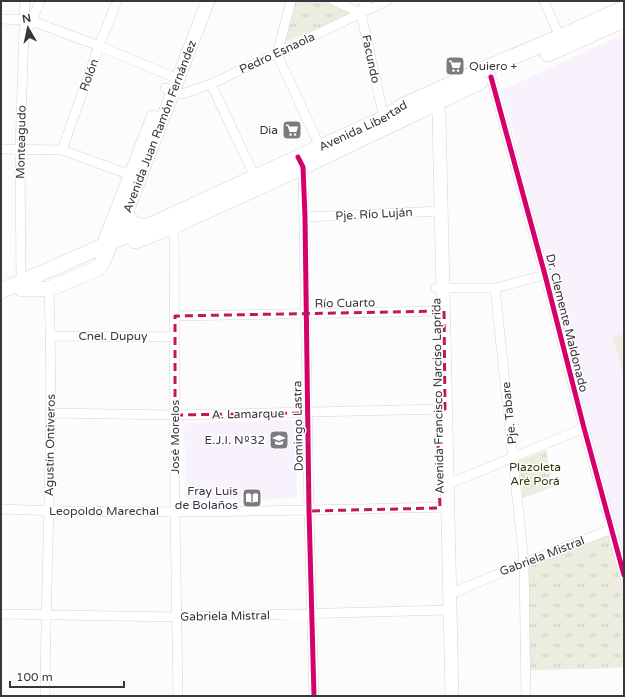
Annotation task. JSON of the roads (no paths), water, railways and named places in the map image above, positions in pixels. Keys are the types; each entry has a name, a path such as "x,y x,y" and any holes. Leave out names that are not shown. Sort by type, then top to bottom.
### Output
{"main road":[{"name":"Avenida Juan Ramón Fernández","path":"171,84 198,1"},
{"name":"Avenida Juan Ramón Fernández","path":"108,245 171,84 208,1"},
{"name":"Avenida Libertad","path":"108,245 255,177 301,162 320,147 384,118 402,106 431,103 486,68 560,37 624,6"},
{"name":"Avenida Libertad","path":"108,245 155,234 174,226 301,162 431,103 568,46 624,20"},
{"name":"Avenida Francisco Narciso Laprida","path":"431,103 438,211 443,507 446,610 452,696"},
{"name":"Avenida Juan Ramón Fernández","path":"108,245 126,214 134,176"},
{"path":"126,214 133,224 146,227"},
{"path":"1,300 21,286 108,245"},
{"path":"1,291 21,286 49,289 98,268 102,263 108,245"},
{"name":"Avenida Francisco Narciso Laprida","path":"443,507 450,594 446,610 443,696"}],"street":[{"name":"Monteagudo","path":"21,286 20,150 24,41 28,20 25,1"},
{"path":"28,20 40,1"},
{"name":"Rolón","path":"62,150 99,46 117,1"},
{"path":"291,1 277,54 320,147"},
{"path":"334,1 361,13 366,1"},
{"name":"Pedro Esnaola","path":"1,19 28,20 99,46 171,84 182,94 211,84 387,1"},
{"path":"544,1 560,37"},
{"path":"622,1 624,6"},
{"name":"Facundo","path":"361,13 384,118"},
{"name":"Dr. Clemente Maldonado","path":"491,77 624,575"},
{"path":"211,84 255,177"},
{"path":"1,149 62,150 134,176"},
{"name":"Domingo Lastra","path":"301,162 305,217 309,511 314,696"},
{"name":"Pje. Río Luján","path":"305,217 438,211"},
{"name":"José Morelos","path":"174,226 175,511 178,696"},
{"path":"440,288 495,288 545,275"},
{"name":"Pje. Tabare","path":"495,288 524,562 526,696"},
{"name":"Agustín Ontiveros","path":"45,696 51,336 49,289"},
{"name":"Río Cuarto","path":"175,316 440,311"},
{"name":"Cnel. Dupuy","path":"51,336 175,337"},
{"name":"A. Lamarque","path":"50,413 175,415 441,409"},
{"path":"443,486 584,428"},
{"name":"Leopoldo Marechal","path":"1,509 48,511 309,511 443,507"},
{"name":"Gabriela Mistral","path":"450,594 524,562 612,529"},
{"name":"Gabriela Mistral","path":"1,614 177,617 446,610"}],"place":[{"name":"Quiero +","path":"455,66"},
{"name":"Dia","path":"292,130"},
{"name":"E.J.I. Nº32","path":"279,440"},
{"name":"Fray Luis de Bolaños","path":"252,498"}],"park label":[{"name":"Plazoleta Aré Porá","path":"535,474"}]}
